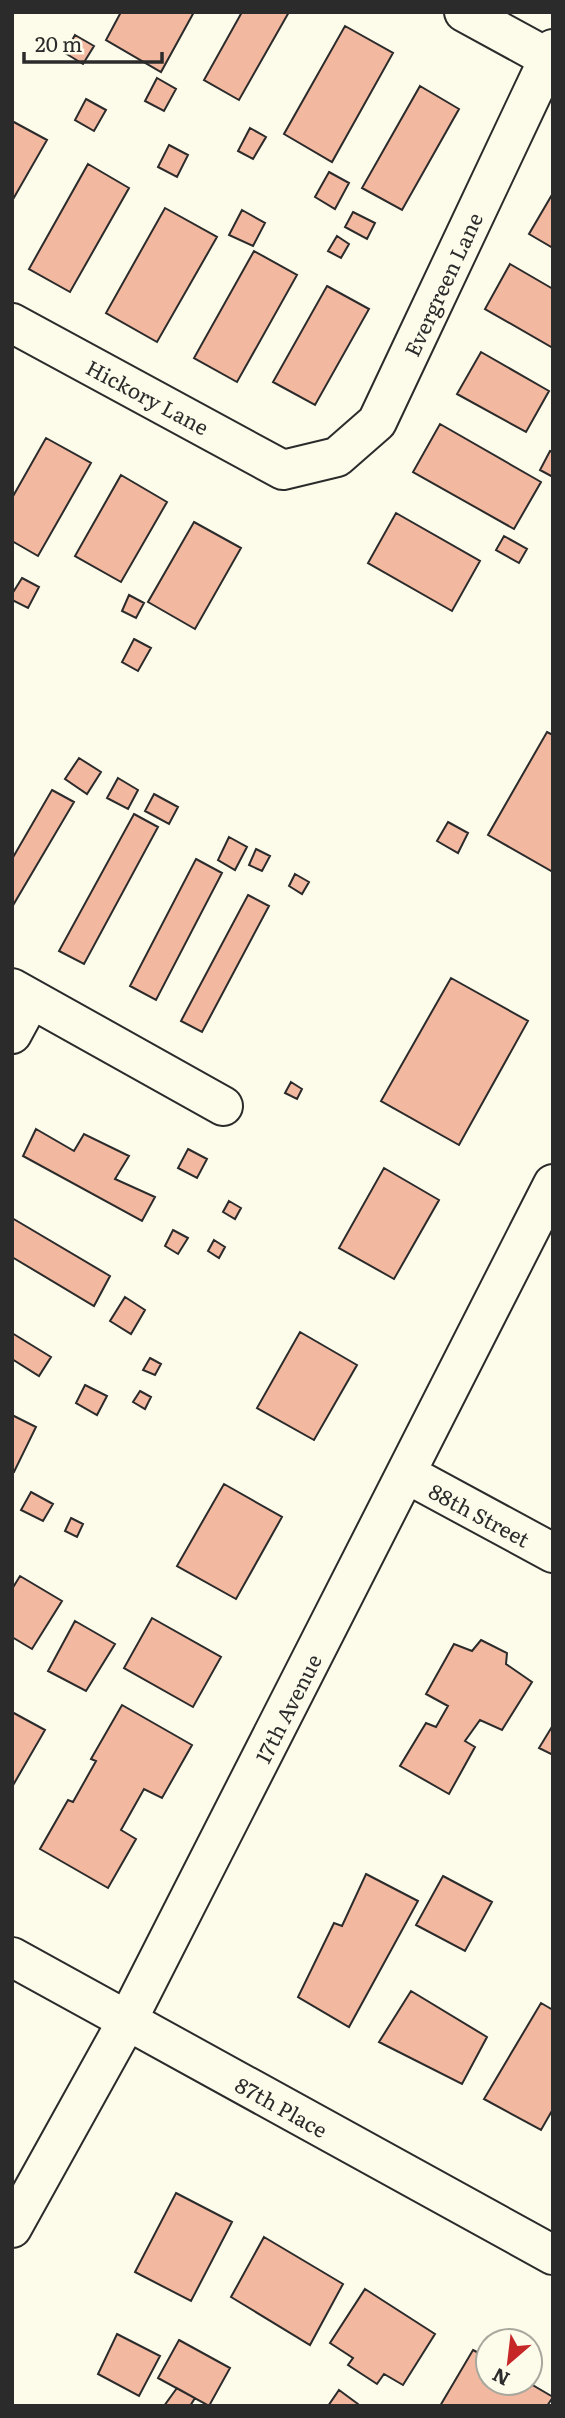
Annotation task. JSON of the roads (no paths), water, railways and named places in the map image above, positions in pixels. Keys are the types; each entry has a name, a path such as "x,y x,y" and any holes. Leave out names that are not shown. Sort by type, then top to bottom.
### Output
{"street":[{"path":"464,12 551,54"},
{"name":"Evergreen Lane","path":"283,470 337,457 377,422 551,54"},
{"name":"Hickory Lane","path":"12,323 283,470"},
{"path":"12,1034 22,994 223,1106"},
{"name":"17th Avenue","path":"12,2228 127,2021 553,1184"},
{"name":"88th Street","path":"407,1474 553,1553"},
{"name":"87th Place","path":"12,1956 553,2255"}]}
